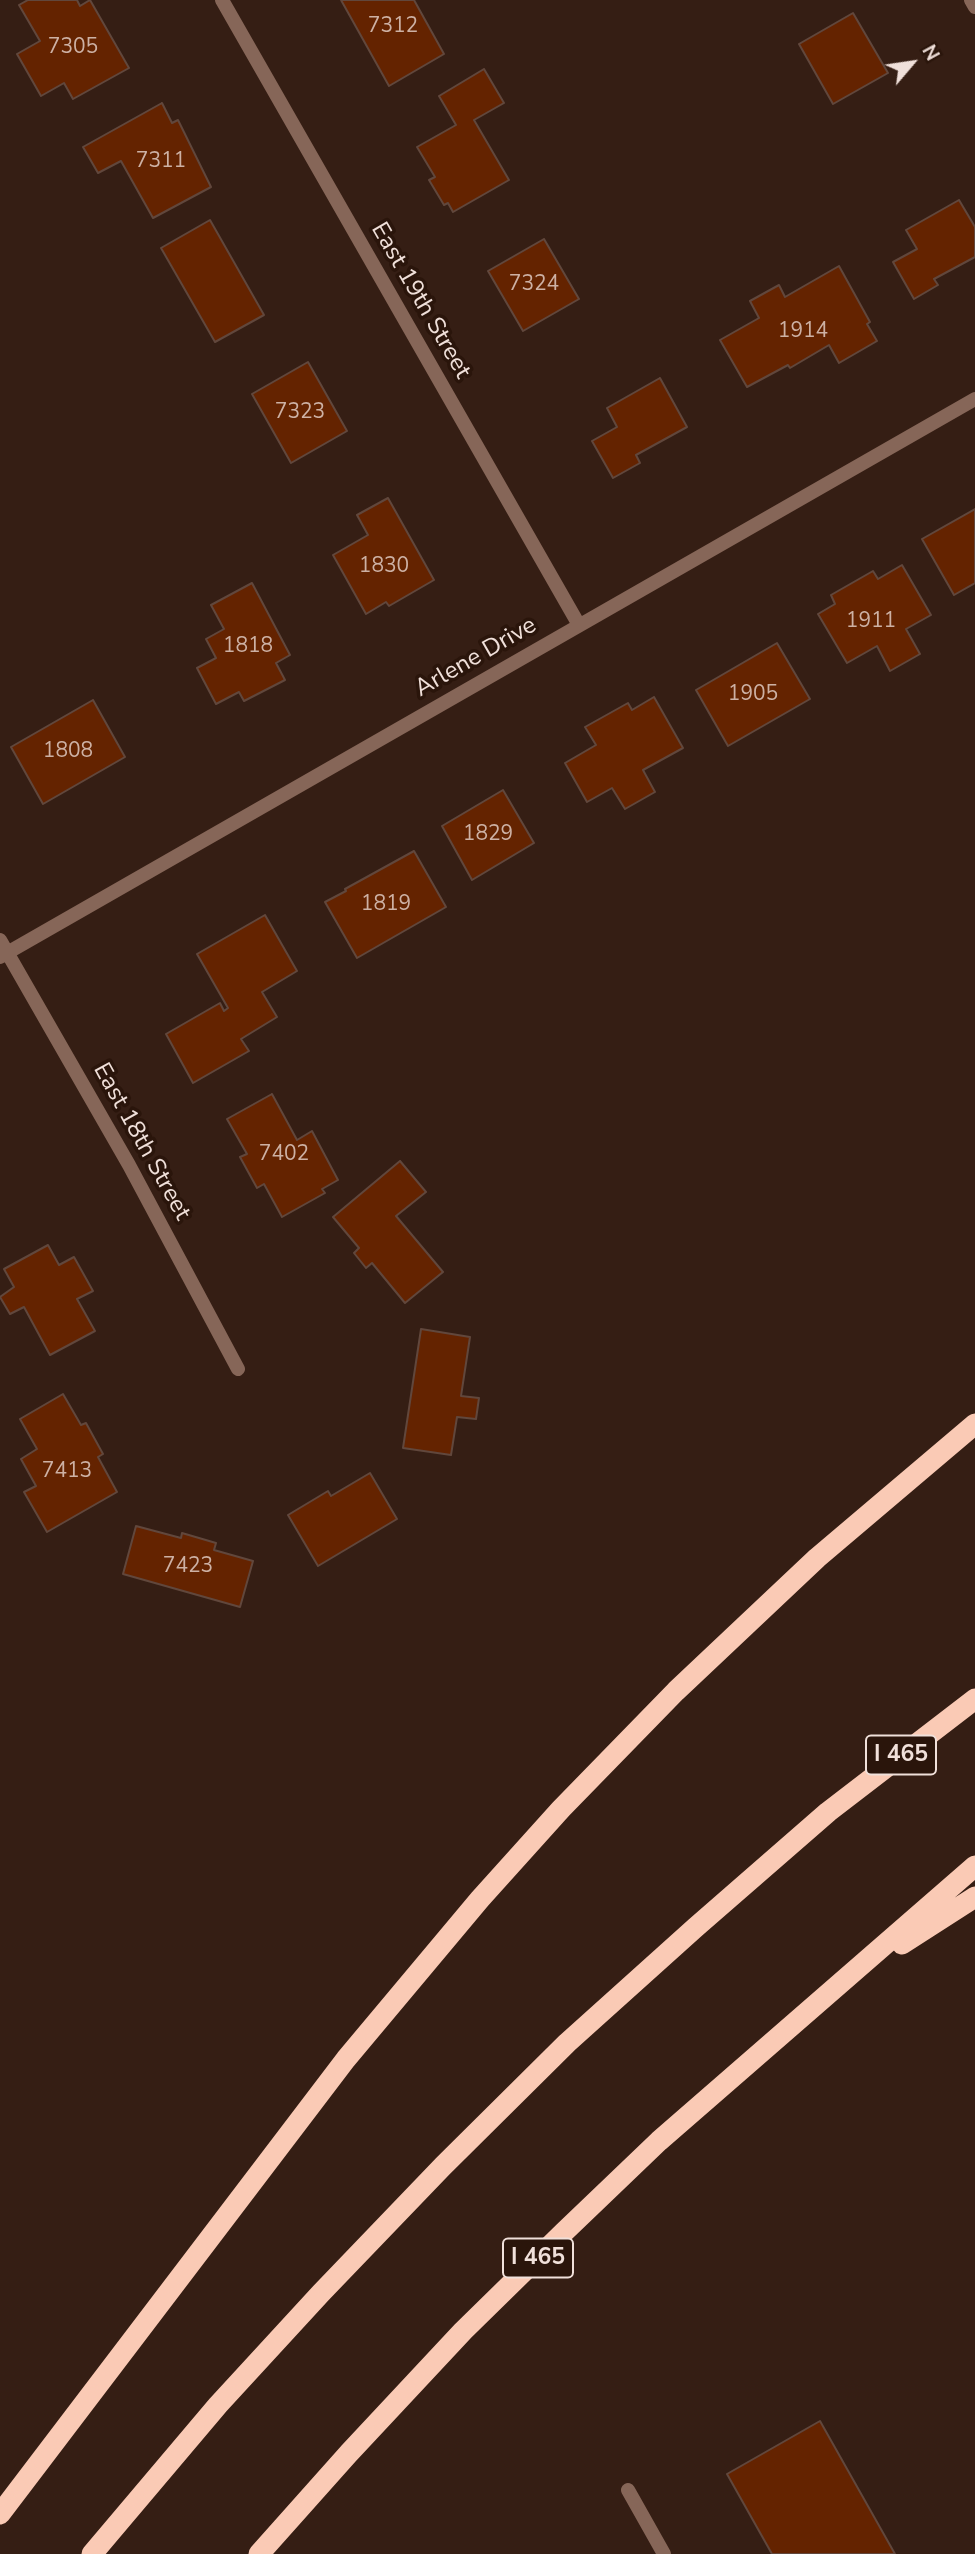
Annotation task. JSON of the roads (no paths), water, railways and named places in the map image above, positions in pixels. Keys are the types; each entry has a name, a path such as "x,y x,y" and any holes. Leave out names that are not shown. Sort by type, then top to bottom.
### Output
{"highway":[{"path":"0,2514 346,2060 480,1899 561,1809 676,1691 817,1558 975,1424"},
{"name":"I 465","path":"92,2554 218,2405 321,2294 443,2166 557,2053 828,1812 975,1699"},
{"name":"I 465","path":"260,2554 349,2453 454,2341 545,2250 659,2141 975,1867"},
{"path":"839,1985 975,1897"}],"street":[{"name":"East 19th Street","path":"222,0 579,625"},
{"path":"971,0 975,7"},
{"name":"Arlene Drive","path":"2,950 975,399"},
{"name":"East 18th Street","path":"2,950 128,1165 238,1368"},
{"path":"628,2490 664,2554"}]}
